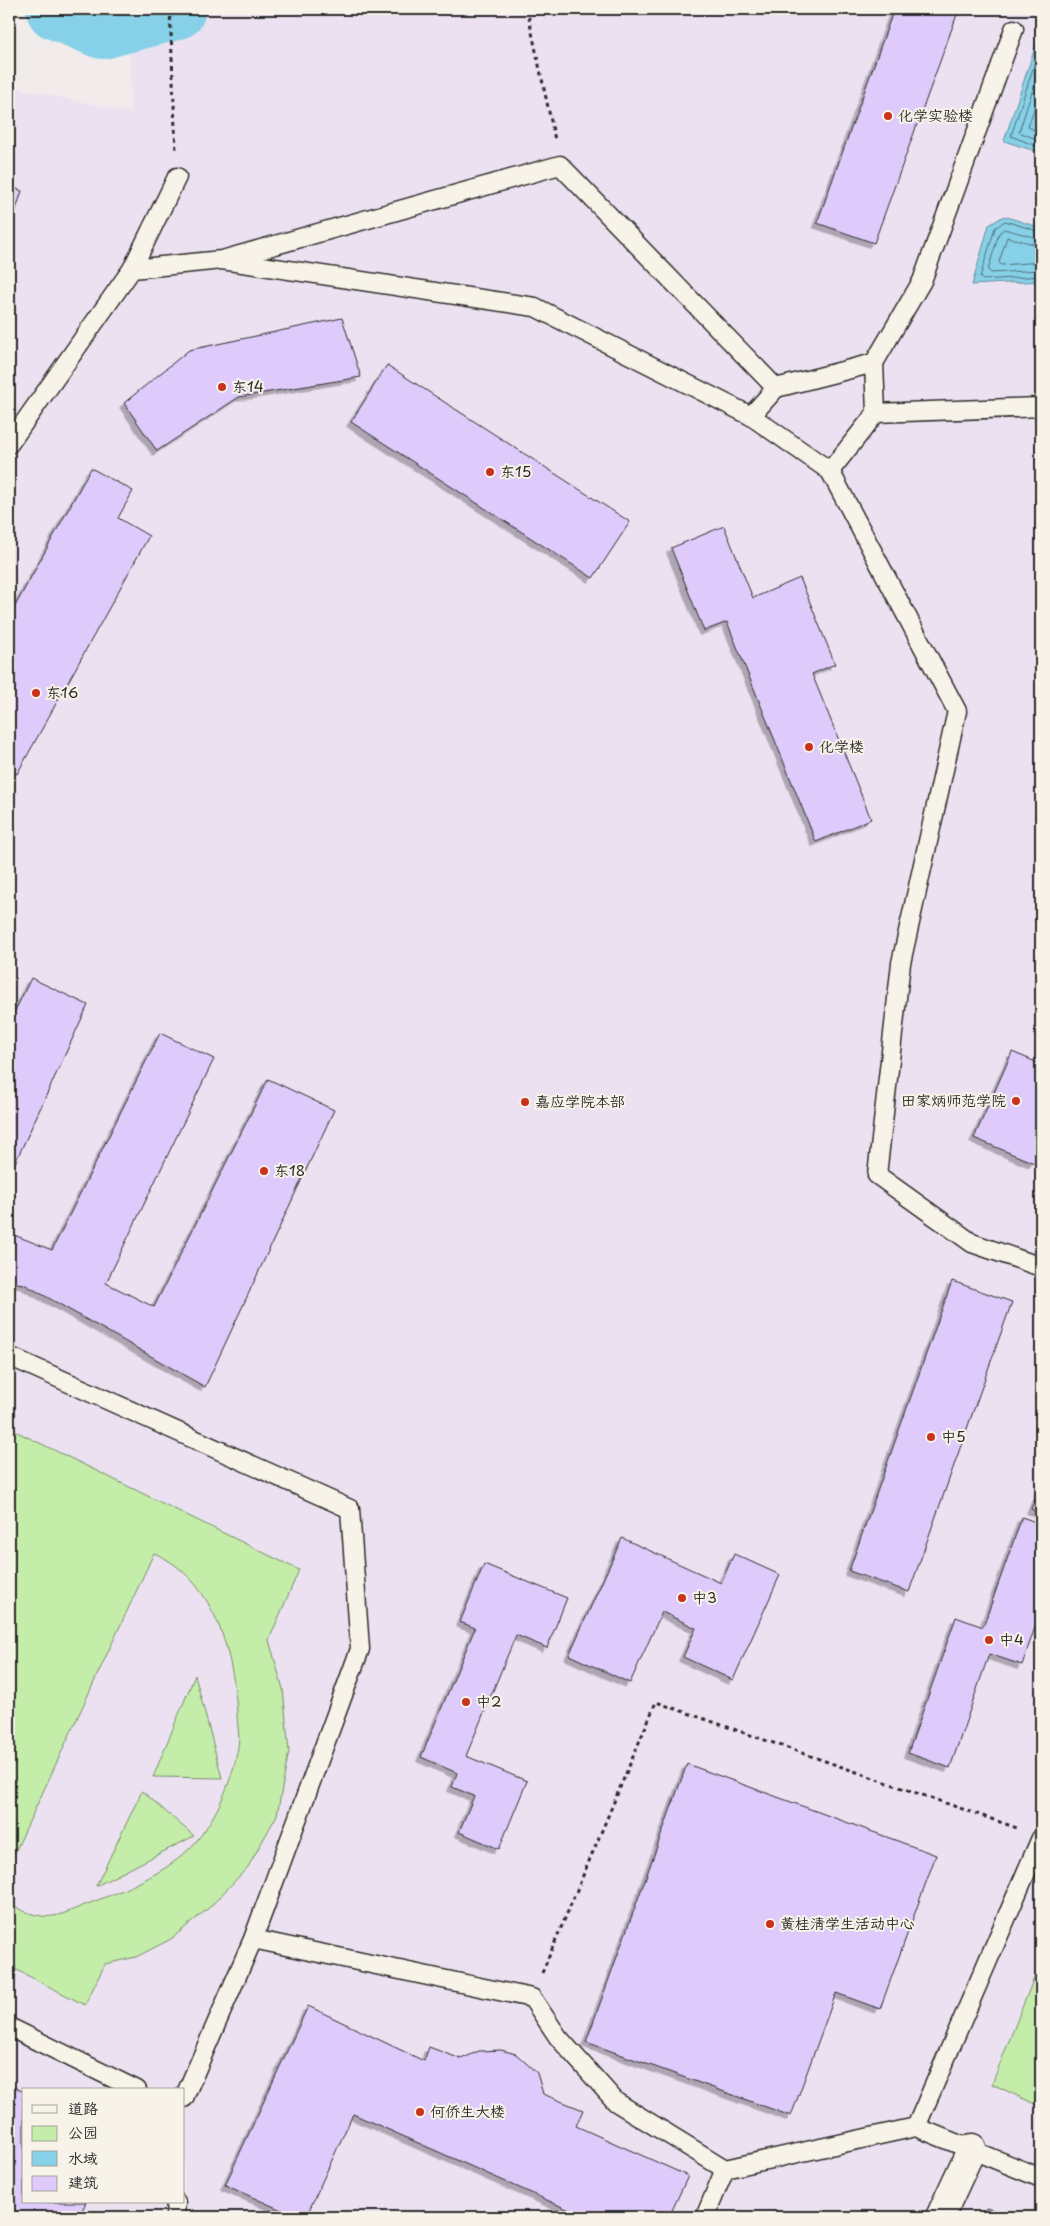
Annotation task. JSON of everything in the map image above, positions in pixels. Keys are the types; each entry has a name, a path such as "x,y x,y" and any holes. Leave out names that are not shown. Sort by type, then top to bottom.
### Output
{"street":[{"path":"940,2217 972,2148"}],"lane":[{"path":"830,471 876,413 874,363 922,281 1014,29"},
{"path":"132,269 222,260 560,165 776,388"},
{"path":"9,444 132,269 177,176"},
{"path":"222,260 535,307 751,416 830,471 957,710 902,963 877,1175 972,1243 1041,1267"},
{"path":"751,416 776,388 874,363"},
{"path":"876,413 1041,407"},
{"path":"9,1356 350,1510 360,1649 253,1939 185,2096"},
{"path":"916,2127 1041,1838"},
{"path":"253,1939 532,1998 558,2037 616,2102 725,2169 916,2127 972,2148 1041,2178"},
{"path":"9,2027 133,2088"},
{"path":"705,2217 725,2169"},
{"path":"175,2217 176,2204"}],"path":[{"path":"170,9 177,176"},
{"path":"527,9 560,165"},
{"path":"532,1998 656,1702 1022,1830"}],"shaded area":[{"name":"嘉应学院本部","path":"129,9 1041,9 1041,2217 9,2217 9,86 131,113"}],"green space":[{"path":"9,1428 299,1570 269,1640 283,1689 289,1751 277,1815 248,1867 210,1907 171,1939 136,1957 105,1964 85,2005 9,1966 9,1904 35,1915 54,1916 63,1914 145,1880 187,1851 213,1817 232,1774 239,1743 235,1690 225,1642 217,1620 206,1599 192,1580 175,1565 154,1553 9,1865"},
{"path":"195,1675 222,1778 153,1777"},
{"path":"142,1791 194,1836 96,1886"},
{"path":"1041,1960 1041,2107 992,2084"}],"water":[{"path":"1041,29 1041,153 1004,141"},
{"path":"1004,216 1041,228 1041,281 972,285 989,225"}],"building":[{"name":"化学实验楼","path":"894,9 959,9 874,243 817,223"},
{"path":"9,186 22,191 9,231"},
{"name":"东14","path":"342,318 361,377 239,397 157,451 124,403 189,350"},
{"name":"东15","path":"387,365 630,522 593,578 351,422"},
{"name":"东16","path":"91,468 133,491 118,518 149,536 17,774 9,769 9,617"},
{"name":"化学楼","path":"724,526 753,598 800,578 835,664 812,674 871,819 816,842 727,622 704,631 671,548"},
{"path":"31,978 88,1005 9,1176 9,1023"},
{"name":"东18","path":"160,1033 214,1059 106,1283 154,1307 268,1079 334,1110 205,1387 24,1284 9,1282 9,1233 52,1250"},
{"name":"田家炳师范学院","path":"1012,1052 1041,1064 1041,1146 1034,1163 974,1138"},
{"name":"中5","path":"952,1281 1012,1302 909,1592 849,1571"},
{"path":"1041,1486 1041,1513 1031,1509"},
{"name":"中4","path":"1022,1517 1041,1524 1041,1610 1022,1665 989,1654 950,1768 908,1753 956,1617 983,1627"},
{"name":"中3","path":"622,1538 721,1583 734,1554 780,1575 733,1680 683,1657 696,1628 662,1612 630,1683 569,1655"},
{"name":"中2","path":"484,1564 567,1598 547,1648 516,1635 466,1756 527,1781 499,1849 459,1832 474,1796 452,1787 457,1773 421,1757 475,1628 460,1622"},
{"name":"黄桂清学生活动中心","path":"687,1764 936,1855 880,2009 836,1993 791,2116 586,2042"},
{"name":"何侨生大楼","path":"308,2006 424,2061 429,2047 461,2059 479,2051 501,2050 516,2054 537,2073 543,2094 583,2110 576,2126 688,2176 669,2217 585,2217 353,2114 306,2217 297,2217 225,2185"},
{"path":"9,2085 22,2091 22,2204 85,2204 79,2217 9,2217"},
{"path":"986,2208 1018,2217 983,2217"}],"waterway":[{"path":"57,9 102,28 175,9"}],"place":[{"name":"化学实验楼","path":"888,116"},
{"name":"东14","path":"222,387"},
{"name":"东15","path":"490,472"},
{"name":"东16","path":"36,693"},
{"name":"化学楼","path":"809,747"},
{"name":"田家炳师范学院","path":"1016,1101"},
{"name":"嘉应学院本部","path":"525,1102"},
{"name":"东18","path":"264,1171"},
{"name":"中5","path":"931,1437"},
{"name":"中3","path":"682,1598"},
{"name":"中4","path":"989,1640"},
{"name":"中2","path":"466,1702"},
{"name":"黄桂清学生活动中心","path":"770,1924"},
{"name":"何侨生大楼","path":"420,2112"}]}
